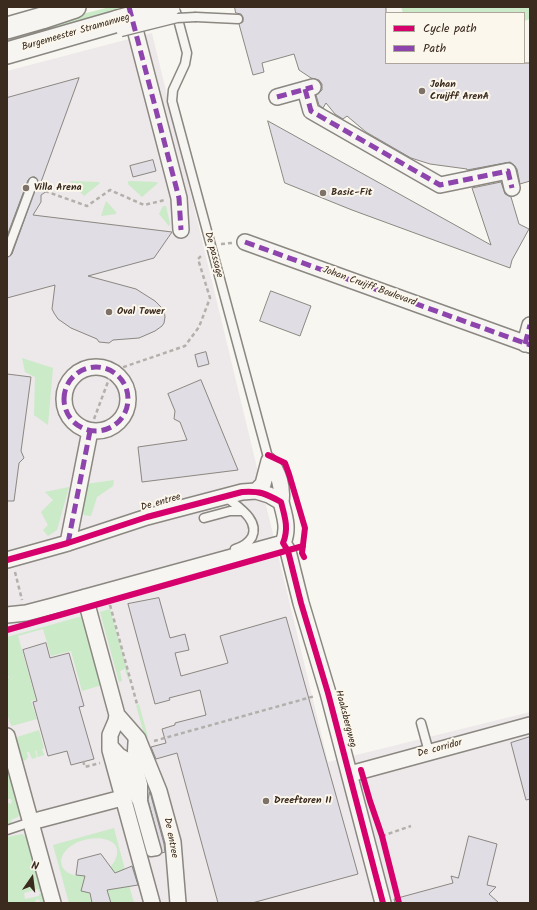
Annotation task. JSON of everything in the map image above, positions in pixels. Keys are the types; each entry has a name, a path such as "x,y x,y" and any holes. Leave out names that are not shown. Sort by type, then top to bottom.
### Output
{"main road":[{"path":"7,16 39,7 68,9"},
{"name":"Burgemeester Stramanweg","path":"7,53 169,7"},
{"path":"7,28 68,9"}],"street":[{"path":"123,20 179,198 181,230"},
{"path":"278,96 309,88 311,111 440,185 508,171 512,188"},
{"name":"Johan Cruijff Boulevard","path":"245,242 528,344 530,325"},
{"path":"93,367 104,368 112,371 123,382 128,394 127,407 120,420 109,428 100,431 90,431 79,426 68,415 65,408 65,389 70,380 83,369 93,367"},
{"path":"68,543 90,431"},
{"path":"256,492 263,484 269,462"},
{"name":"De passage","path":"269,462 276,469 282,493 281,502"},
{"name":"De entree","path":"9,559 68,543 147,517 242,492 256,492 269,495 281,502"},
{"path":"7,615 86,602 283,543 287,528 281,502"},
{"name":"Haaksbergweg","path":"283,543 288,551 301,603 328,693 383,903"},
{"name":"De entree","path":"86,602 117,715 121,721 131,729 140,742 159,791 173,842 178,903"},
{"path":"117,715 110,735 110,750 152,903"},
{"name":"De corridor","path":"350,774 530,724"},
{"path":"8,744 53,903"},
{"path":"31,822 122,798"}],"lane":[{"name":"De passage","path":"175,7 187,53 185,64 173,90 172,101 269,462"},
{"path":"123,20 177,18 238,19"},
{"path":"7,252 33,182"},
{"path":"28,612 37,603 243,546 252,538 253,525 247,515 225,496"},
{"path":"204,518 230,511 242,511"},
{"path":"421,723 429,752"},
{"path":"127,754 140,801 152,852 157,851 140,801 129,787 127,754 134,733"},
{"path":"110,740 137,761 143,784 140,801"},
{"path":"7,830 31,822"}],"path":[{"path":"45,191 87,206 110,190 144,205 179,198"},
{"path":"90,431 112,371 185,346 199,327 210,298 198,259 210,244 245,242"},
{"path":"9,559 28,612"},
{"path":"86,602 117,598"},
{"path":"109,600 137,704"},
{"path":"150,742 328,693"},
{"path":"83,761 84,767 100,763 99,758"},
{"path":"384,844 381,834 411,826"}],"shaded area":[{"path":"152,33 328,762 530,712 530,903 7,903 7,71"}],"green space":[{"path":"110,7 117,7 120,14 40,34 39,25"},
{"path":"401,7 530,7 530,19 525,21 525,12 403,12"},
{"path":"70,181 98,182 100,183 84,196"},
{"path":"129,181 158,183 142,197 128,184"},
{"path":"106,201 116,212 116,214 101,216"},
{"path":"163,206 166,206 170,224 169,226 159,214"},
{"path":"22,358 53,368 48,425 34,415 35,377 25,372"},
{"path":"114,480 113,486 97,497 91,516 84,515 80,504 86,484"},
{"path":"69,487 57,530 48,536 43,530 48,525 41,512 53,500 45,492"},
{"path":"110,609 130,679 128,679 125,669 120,671 122,681 119,682 100,612"},
{"path":"83,616 102,685 82,691 71,651 51,656 43,629 18,636 36,700 31,701 37,719 12,726 7,713 7,680 9,677 7,674 7,637"},
{"path":"139,704 148,737 145,738 136,705"},
{"path":"39,730 44,748 42,749 44,755 38,757 36,750 37,757 32,759 29,752 27,752 28,757 26,760 20,762 14,738"},
{"path":"7,760 20,812 18,817 11,820 12,823 7,824 7,803 11,804 12,801 11,799 7,799"},
{"path":"114,828 125,870 99,880 115,861 117,850 114,843 98,838 88,839 70,846 62,856 62,866 70,874 85,876 83,891 90,892 92,903 69,903 53,845"},
{"path":"22,834 27,837 43,891 39,892 38,889 24,893 25,899 39,896 39,894 44,892 47,903 41,903 38,899 35,903 7,903 7,837"},
{"path":"129,885 134,903 111,903 108,891 106,891 106,889"}],"building":[{"name":"Johan Cruijff ArenA","path":"235,7 386,7 385,64 530,63 530,181 520,184 517,169 510,162 467,170 430,164 411,158 366,132 347,116 343,119 335,114 326,103 323,108 319,105 316,95 322,90 322,84 319,80 311,78 299,70 294,54 262,63 264,72 253,75 239,24 243,22 243,17 241,14 236,13"},
{"name":"Villa Arena","path":"79,78 41,182 47,191 41,195 41,202 33,215 172,232 154,258 88,276 136,289 155,301 164,310 165,317 162,326 139,338 113,340 109,343 99,342 97,339 71,328 58,319 52,309 55,285 7,298 7,257 12,254 38,181 35,177 28,180 7,236 7,98"},
{"path":"268,121 491,245 472,188 501,182 505,194 511,197 519,224 529,229 512,260 510,268 352,210 285,183"},
{"path":"153,160 156,171 133,177 130,166"},
{"path":"271,291 311,306 300,336 260,321"},
{"path":"206,352 209,364 198,367 195,355"},
{"path":"7,374 31,377 21,451 24,458 19,463 14,501 7,501"},
{"path":"201,380 238,470 142,482 138,447 187,440 180,422 174,419 175,411 168,394"},
{"path":"159,598 170,638 185,634 189,650 175,653 181,676 228,663 220,636 286,617 358,874 252,903 218,903 177,753 156,759 151,747 166,743 162,729 175,725 175,723 206,715 200,690 169,698 170,700 155,704 128,604"},
{"path":"46,643 50,658 69,653 84,706 79,707 94,759 71,765 67,751 48,756 33,702 37,701 23,650"},
{"path":"530,737 530,799 526,800 511,743"},
{"path":"150,792 164,844 165,852 162,853 148,800"},
{"path":"469,836 497,844 487,885 496,887 489,894 499,903 395,903 394,899 453,883 451,876 458,878"},
{"path":"101,854 115,873 132,866 138,885 107,890 111,903 92,903 90,893 81,891 85,876 76,875 78,860"}],"marked path":[{"path":"129,7 179,198 181,230"},
{"path":"277,97 313,87"},
{"path":"305,89 311,111 440,185 508,171 512,188"},
{"path":"245,242 530,345"},
{"path":"525,344 530,325"},
{"path":"96,367 114,373 122,381 128,399 122,417 114,425 96,431 78,425 70,417 64,399 70,381 78,373 96,367"},
{"path":"68,543 90,431"}],"cycle path":[{"path":"268,455 285,463 289,474 305,528 302,553 304,557"},
{"path":"7,560 68,543 147,517 242,492 262,493 281,502 286,528 283,543 288,551 301,603 328,693 383,903"},
{"path":"7,630 303,546"},
{"path":"361,770 382,836 399,903"}],"place":[{"name":"Johan Cruijff ArenA","path":"422,91"},
{"name":"Villa Arena","path":"26,188"},
{"name":"Basic-Fit","path":"323,193"},
{"name":"Oval Tower","path":"109,312"},
{"name":"Dreeftoren II","path":"266,801"}]}
